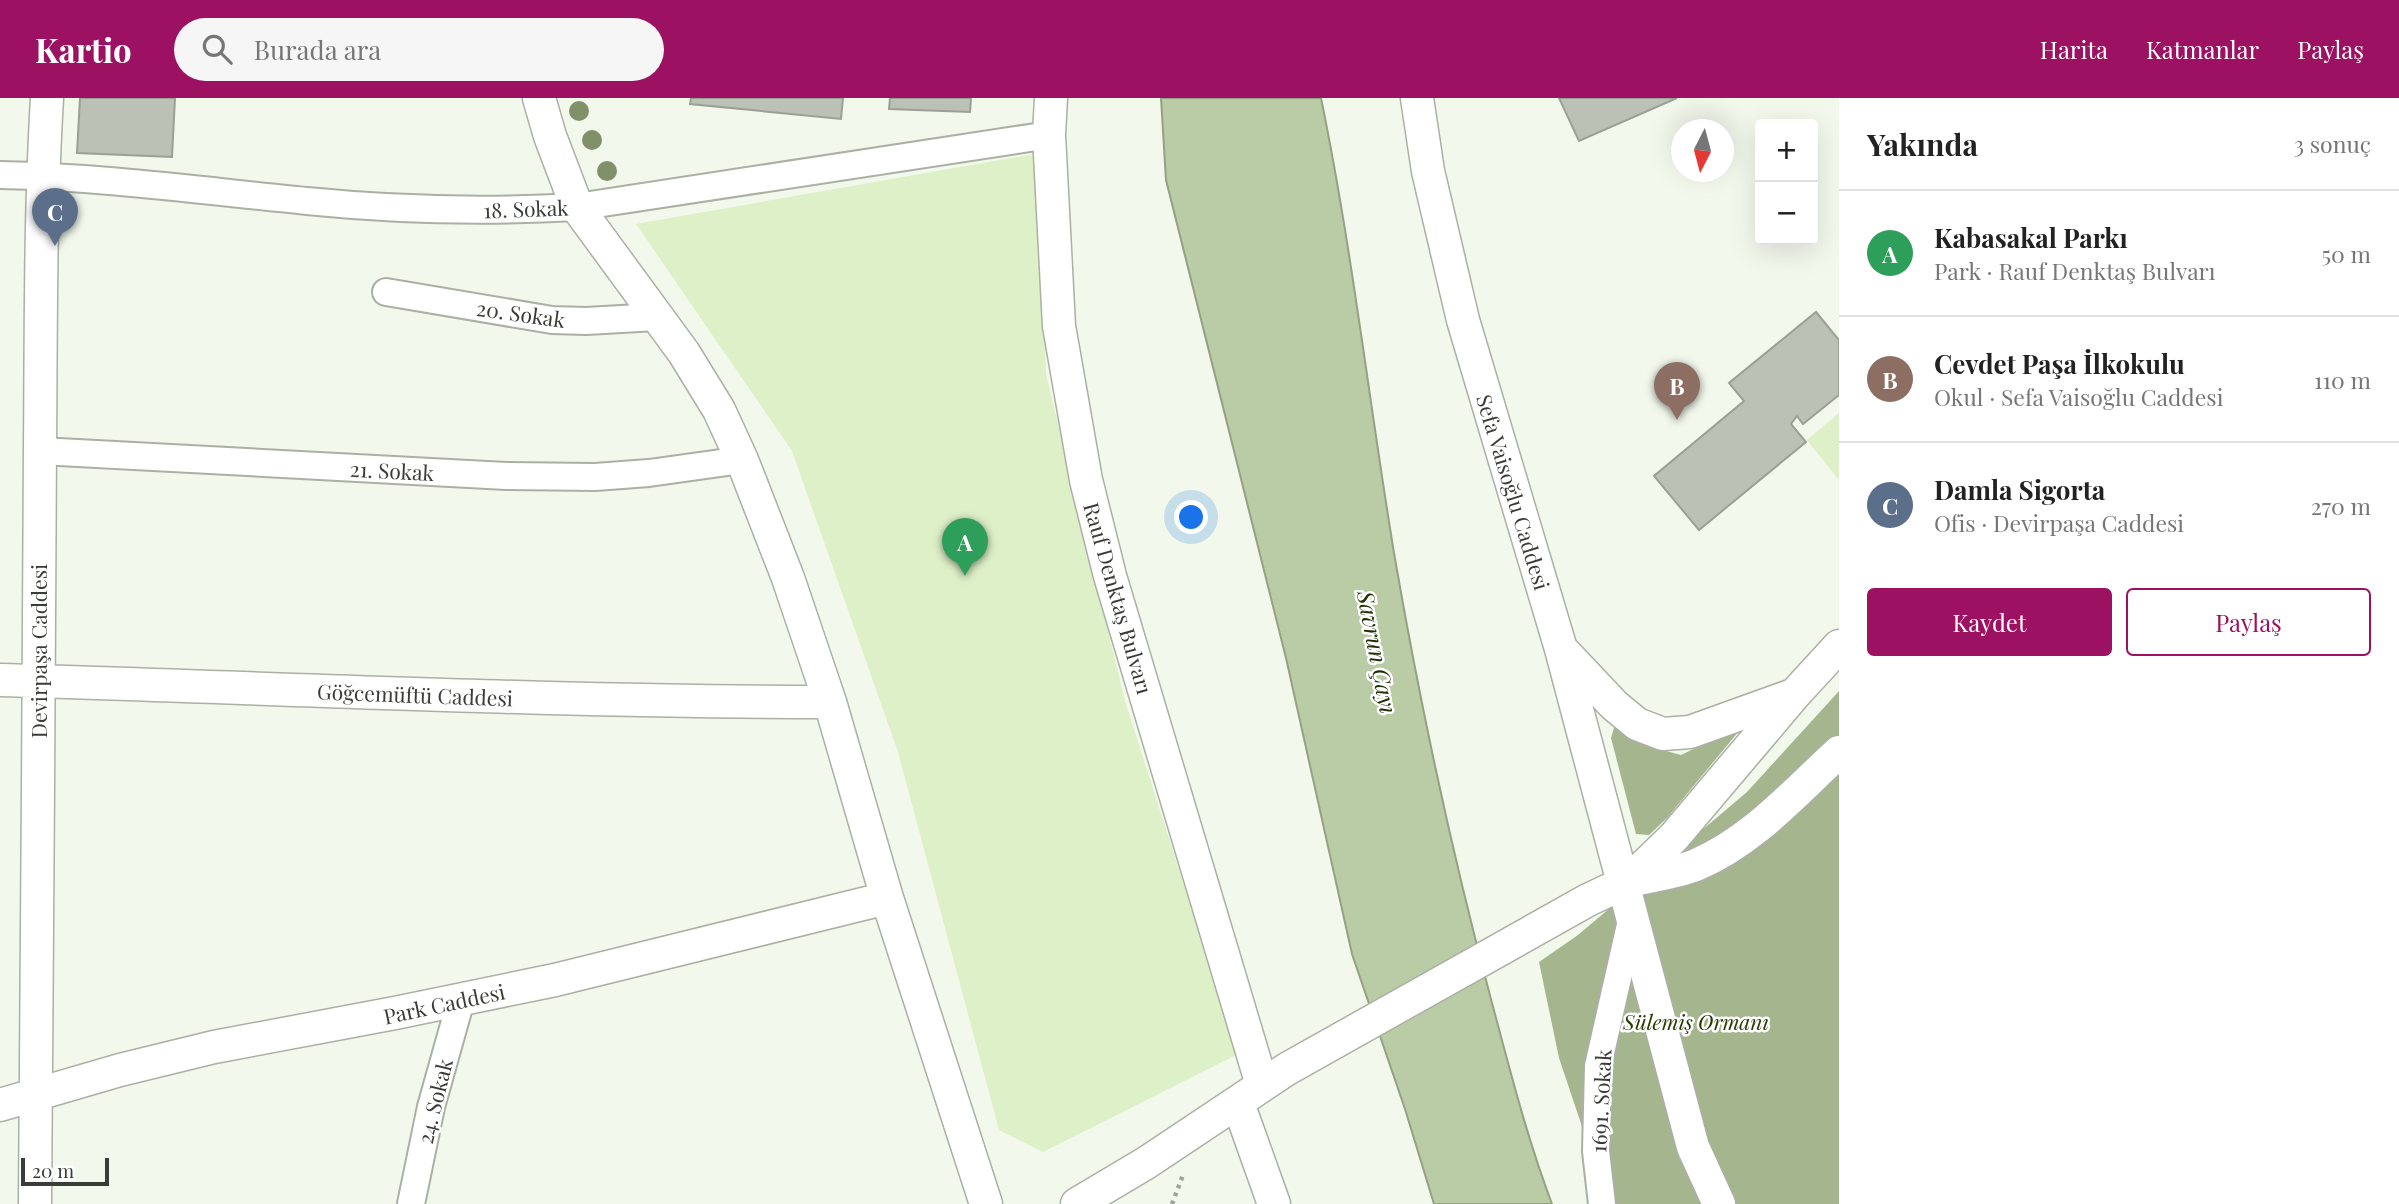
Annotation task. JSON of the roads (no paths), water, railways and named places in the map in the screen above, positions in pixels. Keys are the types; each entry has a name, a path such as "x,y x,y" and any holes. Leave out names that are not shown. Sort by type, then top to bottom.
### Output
{"street":[{"name":"Devirpaşa Caddesi","path":"35,1204 42,176 47,98"},
{"path":"539,98 577,207 702,380 742,460 788,578 830,702 887,898 986,1204"},
{"name":"Rauf Denktaş Bulvarı","path":"1051,98 1049,135 1059,326 1086,480 1110,576 1262,1086 1274,1204"},
{"name":"Sefa Vaisoğlu Caddesi","path":"1417,98 1427,171 1463,320 1561,649 1693,1147 1719,1204"},
{"name":"18. Sokak","path":"0,175 42,176 398,208 526,210 577,207 1049,135"},
{"name":"20. Sokak","path":"386,292 552,320 657,317"},
{"name":"21. Sokak","path":"40,451 506,476 595,477 649,473 742,460"},
{"path":"1624,883 1681,829 1839,646"},
{"path":"1561,649 1637,724 1663,734 1690,732 1794,695"},
{"name":"Göğcemüftü Caddesi","path":"0,680 694,702 830,702"},
{"path":"1077,1204 1262,1086 1588,900 1624,883 1695,866 1720,853 1751,833 1839,752"},
{"name":"Park Caddesi","path":"0,1105 120,1070 214,1047 568,977 887,898"},
{"name":"1691. Sokak","path":"1602,1204 1596,1152 1598,1066 1632,916"},
{"name":"24. Sokak","path":"411,1204 431,1107 460,1000"}],"water":[{"name":"Savrun Çayı","path":"1161,98 1321,98 1351,268 1394,553 1426,722 1463,891 1492,1003 1512,1079 1552,1204 1434,1204 1352,954 1286,658 1166,180"}],"place":[{"name":"Damla Sigorta","path":"55,246"},
{"name":"Cevdet Paşa İlkokulu","path":"1677,420"},
{"name":"Kabasakal Parkı","path":"965,576"}],"park label":[{"name":"Sülemiş Ormanı","path":"1696,1021"}]}
